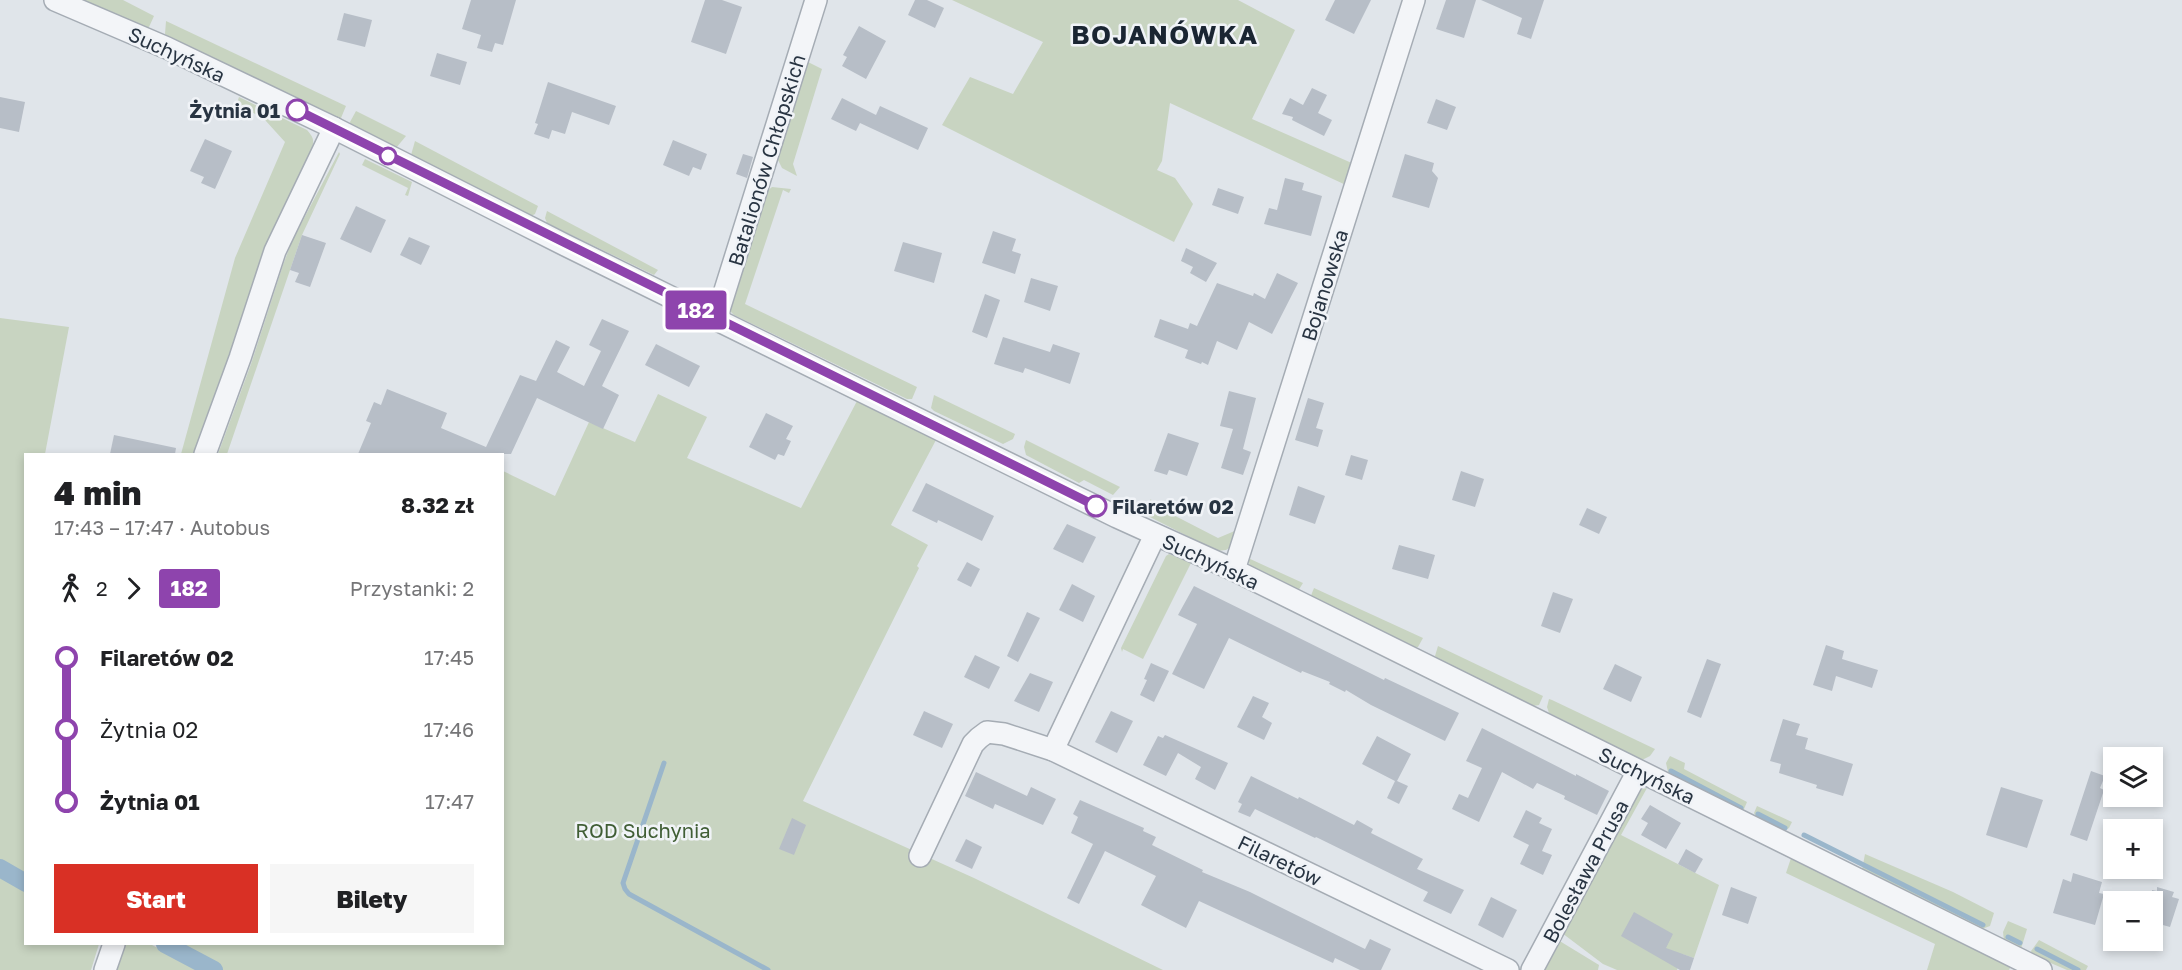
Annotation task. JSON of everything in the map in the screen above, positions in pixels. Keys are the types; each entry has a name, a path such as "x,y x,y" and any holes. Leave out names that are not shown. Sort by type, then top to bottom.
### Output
{"street":[{"name":"Suchyńska","path":"55,0 167,48 334,128 716,319 1155,535 1234,570 2041,970"},
{"name":"Batalionów Chłopskich","path":"716,319 816,0"},
{"name":"Bojanowska","path":"1234,570 1414,0"},
{"path":"205,453 275,251 334,128"},
{"path":"1053,750 1155,535"},
{"name":"Filaretów","path":"921,856 973,744 987,732 1004,734 1053,750 1508,970"},
{"name":"Bolesława Prusa","path":"1532,970 1638,771"},
{"path":"105,970 114,945"}],"green space":[{"path":"78,0 123,0 154,16 149,27 143,29"},
{"path":"952,0 1238,0 1295,30 1252,119 1354,164 1348,186 1170,103 1162,161 1157,170 1175,178 1193,204 1174,242 942,125 970,77 1013,94 1043,42"},
{"path":"166,21 346,106 341,118 338,119 168,38 165,34"},
{"path":"804,60 822,69 793,164 797,176 782,168 774,152"},
{"path":"239,97 307,130 312,138 314,149 265,248 234,349 193,453 181,453 235,258 285,142 265,120 237,103"},
{"path":"356,111 406,136 396,148 351,127 350,122"},
{"path":"415,141 538,206 535,214 531,216 414,159 411,155"},
{"path":"339,152 302,235 227,453 218,453 251,364 292,241"},
{"path":"365,159 412,182 408,196 405,195 408,188 362,165"},
{"path":"772,187 791,189 789,193 783,190 745,304 917,387 912,399 907,399 734,315 730,311 729,305 764,194"},
{"path":"547,211 658,270 654,275 547,223 545,218"},
{"path":"0,318 69,327 45,453 24,453 24,945 99,945 91,970 0,970"},
{"name":"ROD Suchynia","path":"658,394 707,417 687,458 801,508 857,401 936,440 891,525 928,545 917,566 919,568 803,801 974,878 1163,970 221,970 173,945 504,945 504,471 555,496 589,422 635,442"},
{"path":"934,395 1015,434 1013,439 1003,444 934,411 931,408"},
{"path":"1026,440 1120,487 1113,495 1084,480 1079,483 1026,455 1024,447"},
{"path":"1151,499 1152,504 1218,538 1237,530 1234,545 1226,550 1217,551 1146,515 1144,510"},
{"path":"1169,554 1191,563 1143,659 1123,649 1122,652 1121,648"},
{"path":"1248,558 1303,583 1298,591 1253,569"},
{"path":"1314,588 1423,638 1418,647 1412,647 1310,598"},
{"path":"1438,646 1543,696 1539,705 1533,706 1438,659 1435,656"},
{"path":"1549,699 1655,749 1650,756 1642,760 1549,713 1547,707"},
{"path":"1670,756 1685,763 1684,769 1747,802 1744,809 1740,810 1668,772 1666,763"},
{"path":"1647,788 1621,835 1719,885 1694,958 1682,954 1677,970 1617,970 1603,964 1562,933 1608,846 1642,789"},
{"path":"1757,806 1792,822 1789,828 1784,831 1756,817 1754,813"},
{"path":"1865,854 1953,892 1994,913 1990,926 1982,929 1862,870"},
{"path":"1791,858 2011,966 2009,970 1927,970 1935,944 1786,873"},
{"path":"2008,921 2027,929 2021,949 2004,941 2003,932"},
{"path":"1558,940 1599,965 1598,970 1542,970"},
{"path":"2039,940 2088,966 2086,970 2067,970 2032,955 2031,951"},
{"path":"125,945 152,945 201,970 115,970"}],"building":[{"path":"471,0 516,0 503,45 495,43 492,52 477,48 481,35 462,29"},
{"path":"705,0 722,0 742,7 726,54 691,42"},
{"path":"915,0 927,0 944,8 935,28 908,15"},
{"path":"1335,0 1371,0 1354,34 1325,20"},
{"path":"1446,0 1476,0 1464,38 1436,29"},
{"path":"1481,0 1544,0 1531,39 1517,34 1522,18"},
{"path":"344,13 372,20 365,47 337,40"},
{"path":"859,26 886,41 866,79 842,66 847,57 843,55"},
{"path":"437,53 467,62 460,85 430,76"},
{"path":"548,82 616,106 609,125 572,112 565,134 552,130 549,139 534,134 538,124 535,123"},
{"path":"1312,88 1327,95 1318,113 1332,120 1324,136 1292,120 1293,117 1282,114 1290,98 1303,105"},
{"path":"0,97 25,102 19,132 0,128"},
{"path":"842,98 876,115 880,106 928,128 918,150 860,123 856,131 831,119"},
{"path":"1436,99 1456,107 1447,130 1427,123"},
{"path":"205,139 232,151 215,189 201,183 204,177 190,171"},
{"path":"673,140 707,154 701,170 693,167 689,176 663,165"},
{"path":"743,154 753,157 747,178 736,174"},
{"path":"1405,154 1434,163 1432,171 1438,178 1429,208 1392,197"},
{"path":"1285,178 1304,183 1302,190 1322,196 1311,236 1264,224 1269,208 1277,210"},
{"path":"1218,188 1244,197 1238,214 1212,205"},
{"path":"356,206 386,220 371,253 340,239"},
{"path":"993,231 1016,239 1012,251 1021,254 1015,274 982,263"},
{"path":"302,235 326,243 310,287 295,282 299,273 290,270"},
{"path":"409,237 430,246 421,265 400,255"},
{"path":"903,242 942,253 934,283 894,271"},
{"path":"1186,248 1217,263 1206,282 1190,273 1193,267 1181,261"},
{"path":"1277,273 1298,283 1272,334 1249,322 1237,350 1217,341 1208,365 1185,358 1188,350 1154,337 1160,319 1188,329 1190,323 1197,326 1217,283 1253,296 1254,293 1265,299"},
{"path":"1031,278 1058,286 1050,311 1024,302"},
{"path":"985,294 1000,300 987,338 972,332"},
{"path":"602,319 629,331 602,386 619,395 603,429 537,398 511,454 358,453 371,423 366,421 374,402 381,405 387,389 447,413 441,428 486,447 520,375 536,381 556,340 570,347 557,372 584,386 601,351 589,345"},
{"path":"1003,337 1050,352 1053,344 1080,353 1070,384 1025,368 1023,373 994,364"},
{"path":"656,344 700,366 689,387 645,365"},
{"path":"1229,391 1256,398 1243,449 1251,452 1243,475 1221,468 1233,429 1220,426"},
{"path":"1308,398 1324,403 1316,428 1323,430 1318,447 1295,440"},
{"path":"766,413 793,426 786,439 791,441 784,456 778,454 775,460 749,447"},
{"path":"1168,433 1199,443 1187,476 1169,470 1167,475 1154,471"},
{"path":"114,435 176,448 175,453 110,453"},
{"path":"1351,455 1368,460 1362,480 1345,475"},
{"path":"1461,471 1484,479 1475,507 1452,500"},
{"path":"926,483 994,516 982,541 938,520 937,523 912,511"},
{"path":"1298,486 1325,496 1315,524 1289,515"},
{"path":"1587,508 1607,517 1599,534 1579,525"},
{"path":"1067,524 1096,537 1083,563 1053,549"},
{"path":"1399,545 1435,555 1428,579 1392,569"},
{"path":"967,562 980,569 971,587 957,580"},
{"path":"1072,584 1095,596 1083,622 1059,610"},
{"path":"1194,586 1384,680 1385,678 1459,713 1445,741 1371,705 1346,690 1345,692 1329,684 1330,682 1302,671 1301,673 1229,638 1204,689 1172,674 1197,624 1178,615"},
{"path":"1553,592 1573,599 1560,633 1541,626"},
{"path":"1027,612 1040,618 1018,662 1007,656"},
{"path":"1826,645 1844,651 1842,659 1878,670 1872,688 1836,676 1832,691 1813,685"},
{"path":"975,655 1000,667 989,689 964,677"},
{"path":"1707,659 1721,664 1701,718 1687,712"},
{"path":"1151,663 1169,671 1154,702 1140,695"},
{"path":"1615,664 1642,677 1631,702 1603,689"},
{"path":"1030,673 1053,682 1039,712 1014,701"},
{"path":"1253,696 1269,703 1262,717 1272,723 1264,740 1237,727"},
{"path":"924,711 953,724 942,748 913,735"},
{"path":"1111,711 1133,721 1117,753 1095,742"},
{"path":"1783,719 1800,724 1796,735 1808,738 1805,749 1853,764 1843,796 1779,773 1781,764 1770,761"},
{"path":"1482,728 1609,791 1597,815 1537,783 1533,789 1502,772 1479,822 1452,809 1459,794 1468,798 1482,768 1466,761"},
{"path":"1165,735 1228,763 1215,790 1195,779 1201,767 1178,753 1166,776 1143,765 1158,736 1163,738"},
{"path":"1377,736 1411,754 1397,781 1408,786 1399,804 1387,798 1395,781 1362,764"},
{"path":"2091,771 2103,775 2100,788 2103,790 2103,793 2087,841 2070,835"},
{"path":"976,772 1027,796 1031,787 1056,799 1043,825 995,804 993,809 965,796"},
{"path":"1251,776 1354,825 1357,820 1373,829 1371,833 1423,859 1417,869 1464,890 1451,914 1423,901 1428,892 1316,837 1255,809 1250,817 1238,812 1242,804 1238,802"},
{"path":"2001,787 2043,800 2027,848 1986,835"},
{"path":"1080,800 1144,828 1143,831 1156,837 1152,845 1203,870 1202,872 1250,892 1365,949 1370,939 1391,949 1381,970 1360,970 1335,958 1333,963 1199,901 1186,928 1141,905 1156,876 1105,851 1079,904 1067,898 1093,844 1071,833 1078,817 1073,814"},
{"path":"1650,805 1681,823 1666,849 1641,835 1648,823 1641,819"},
{"path":"1526,810 1542,818 1539,823 1552,829 1542,851 1552,855 1543,875 1520,864 1529,845 1513,837"},
{"path":"792,818 806,825 794,855 779,849"},
{"path":"966,839 982,847 972,869 955,861"},
{"path":"1686,849 1703,859 1695,873 1678,864"},
{"path":"2073,873 2102,882 2099,893 2103,894 2103,897 2095,925 2053,913 2063,879 2071,882"},
{"path":"1731,887 1757,897 1748,924 1722,915"},
{"path":"2157,887 2174,892 2172,897 2179,899 2170,927 2163,925 2163,891 2157,891"},
{"path":"1491,897 1517,910 1503,938 1478,925"},
{"path":"1634,912 1673,934 1666,948 1694,958 1690,970 1680,970 1621,936"}],"waterway":[{"path":"664,763 623,883 625,889 629,894 768,970"},
{"path":"1671,771 1741,808"},
{"path":"1758,814 1785,828"},
{"path":"1804,835 1983,925"},
{"path":"0,868 24,882"},
{"path":"2008,937 2020,943"},
{"path":"167,945 214,970"},
{"path":"2037,949 2078,970"}],"bus line":[{"name":"182","path":"297,110 586,256 1096,506"}],"place":[{"name":"Żytnia 01","path":"297,110"},
{"name":"Filaretów 02","path":"1096,506"}],"district":[{"name":"BOJANÓWKA","path":"1165,34"}]}
